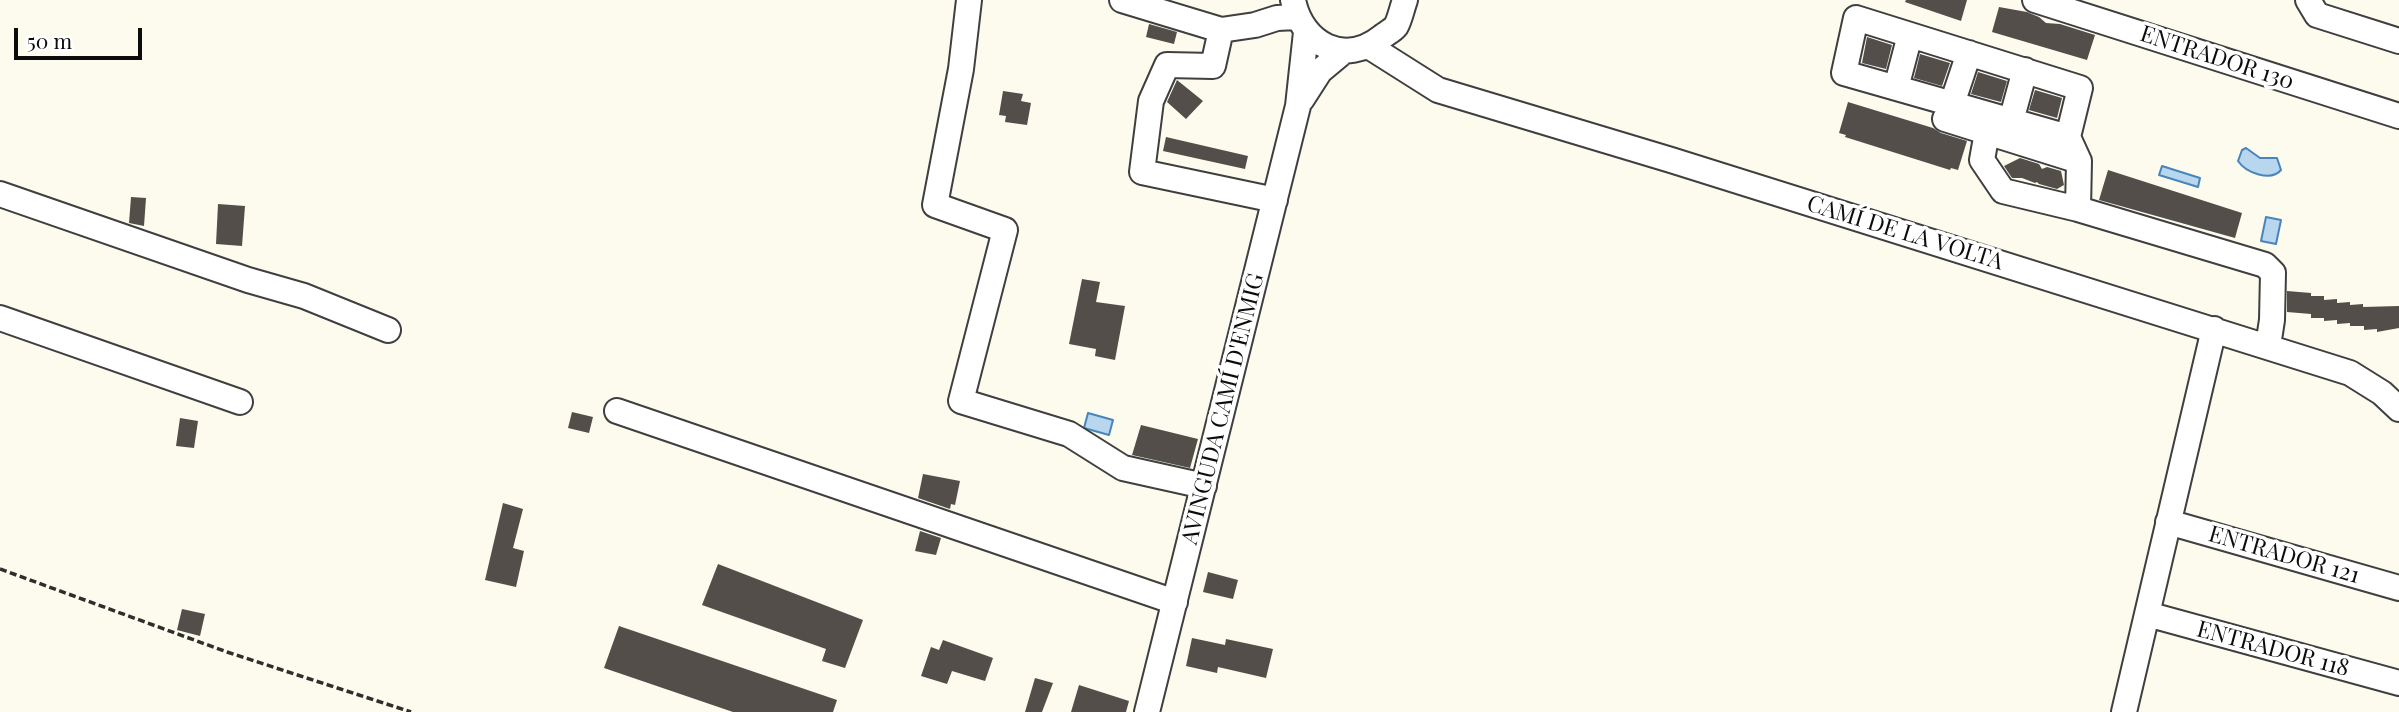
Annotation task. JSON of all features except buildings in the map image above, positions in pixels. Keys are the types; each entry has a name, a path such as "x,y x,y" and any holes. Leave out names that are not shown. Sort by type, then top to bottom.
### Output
{"street":[{"path":"969,0 961,69 936,205 1005,229 961,401 1069,434 1123,468 1204,486"},
{"path":"1122,0 1221,30 1255,24 1295,12 1324,45 1344,51 1370,47 1395,27 1405,0"},
{"name":"ENTRADOR 130","path":"2035,0 2399,116"},
{"path":"2308,0 2318,15 2399,41"},
{"name":"AVINGUDA CAMÍ D'ENMIG","path":"1147,712 1298,106 1295,12"},
{"path":"2068,137 1844,74 1856,18 2080,88 2068,137 2079,160 2078,209"},
{"path":"1395,27 1406,70"},
{"path":"1221,30 1213,66 1167,65 1151,101 1142,172 1275,200"},
{"path":"1896,88 1910,34"},
{"name":"CAMÍ DE LA VOLTA","path":"1370,47 1438,90 1671,160 2350,373 2382,393 2399,408"},
{"name":"AVINGUDA CAMÍ D'ENMIG","path":"1298,106 1320,71 1344,51"},
{"path":"1952,104 1969,53"},
{"path":"2011,121 2025,70"},
{"path":"1854,91 2079,160"},
{"path":"1987,132 1982,160 2003,191 2078,209 2265,265 2273,273 2272,320 2267,346"},
{"path":"0,194 248,280 304,296 388,330"},
{"path":"0,318 240,402"},
{"path":"2124,712 2214,329"},
{"path":"617,411 1175,603"},
{"name":"ENTRADOR 121","path":"2168,522 2399,588"},
{"name":"ENTRADOR 118","path":"2147,614 2399,683"}],"path":[{"path":"0,569 227,652 411,712"}],"water":[{"path":"2246,148 2260,158 2277,158 2281,170 2277,174 2265,176 2247,169 2238,161 2242,150"},
{"path":"2162,166 2200,178 2198,187 2159,175"},
{"path":"2266,217 2281,220 2276,244 2261,241"},
{"path":"1088,413 1113,420 1109,435 1084,428"}]}
